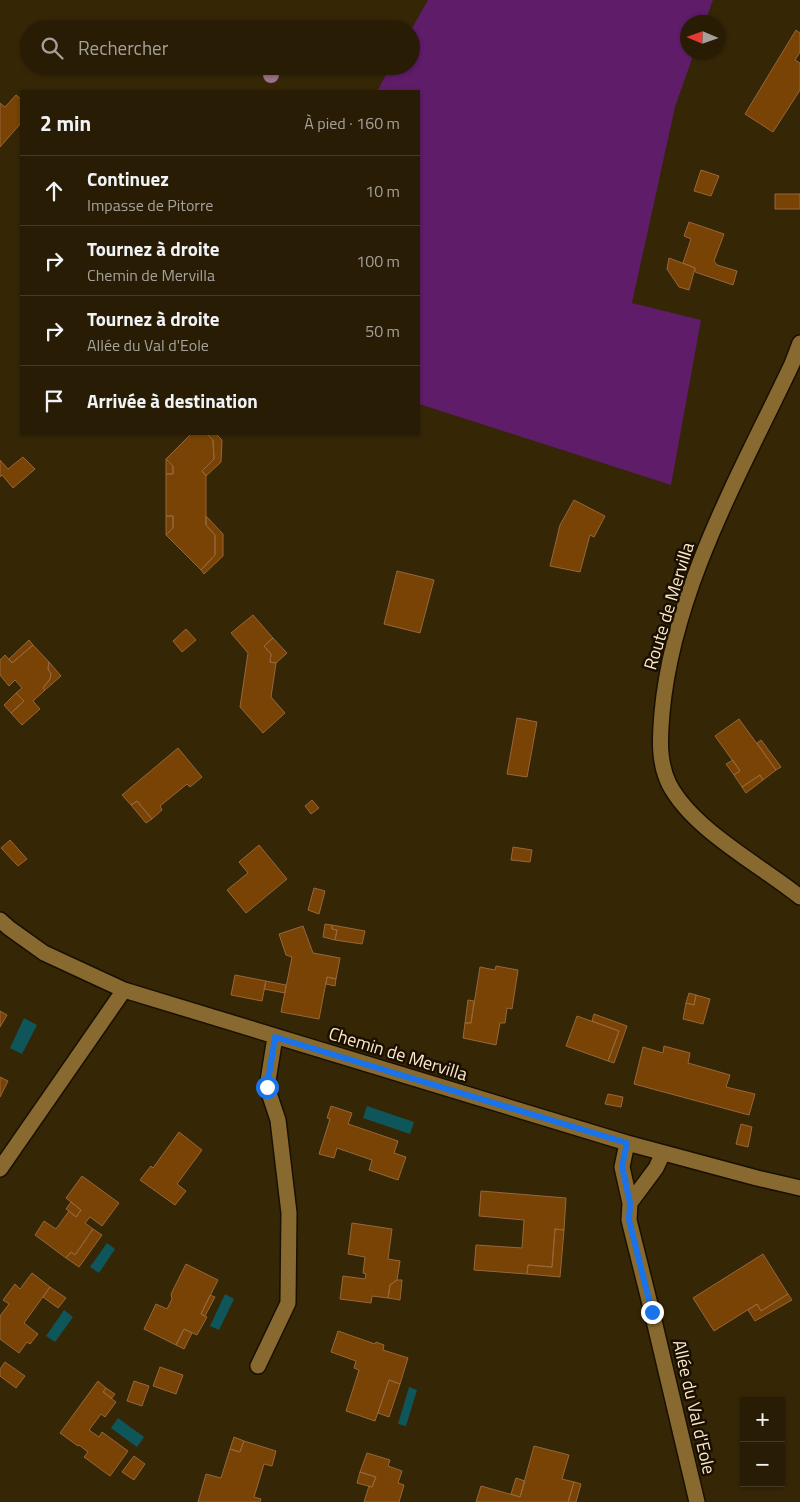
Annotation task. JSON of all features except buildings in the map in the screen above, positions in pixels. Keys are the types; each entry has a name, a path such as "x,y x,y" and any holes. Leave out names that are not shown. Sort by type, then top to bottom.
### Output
{"street":[{"name":"Route de Mervilla","path":"800,343 792,364 711,535 681,618 665,685 659,742 663,768 669,784 696,819 800,897"},
{"name":"Chemin de Mervilla","path":"0,920 44,953 124,990 627,1143 800,1188"},
{"path":"0,1168 124,990"},
{"path":"258,1366 288,1303 289,1213 278,1120 267,1087 275,1037"},
{"name":"Allée du Val d'Eole","path":"627,1143 622,1166 630,1203 629,1220 696,1502"},
{"path":"630,1203 656,1168 663,1153"}],"shaded area":[{"path":"428,0 713,0 708,15 680,15 680,60 692,60 675,107 632,303 701,320 671,485 420,404 420,90 378,90 386,75 420,75 420,20 417,20"}],"water":[{"path":"24,1018 37,1025 22,1054 10,1048"},
{"path":"367,1106 414,1122 410,1134 363,1118"},
{"path":"107,1243 115,1249 99,1273 90,1267"},
{"path":"225,1294 234,1299 219,1330 210,1326"},
{"path":"64,1310 73,1317 55,1342 46,1336"},
{"path":"409,1387 417,1390 406,1426 398,1424"},
{"path":"118,1418 144,1437 137,1447 111,1428"}],"route":[{"path":"267,1087 275,1037 627,1143 622,1166 630,1203 629,1220 652,1312"}]}
